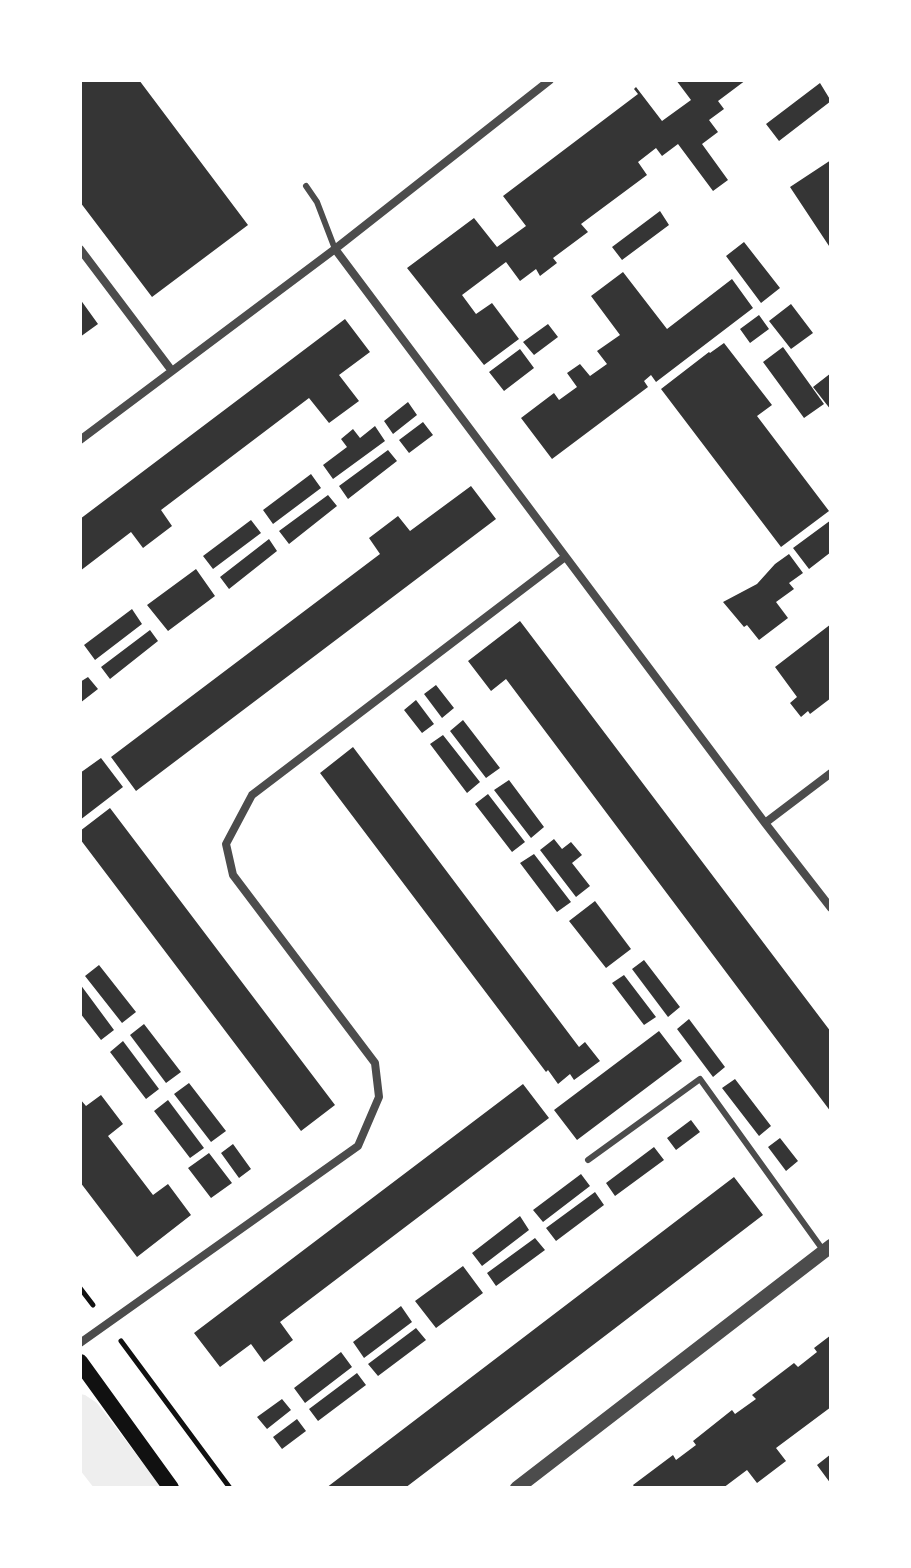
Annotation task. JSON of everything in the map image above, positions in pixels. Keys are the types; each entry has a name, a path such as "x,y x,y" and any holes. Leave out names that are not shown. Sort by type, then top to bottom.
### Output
{"main road":[{"path":"80,1362 171,1488"}],"street":[{"path":"80,440 335,249 550,80"},
{"path":"80,249 172,371"},
{"path":"335,249 831,908"},
{"path":"80,1343 358,1146 379,1097 375,1063 233,875 226,844 252,795 565,557"},
{"path":"765,823 831,773"},
{"path":"517,1488 828,1249"}],"lane":[{"path":"306,186 317,202 335,249"},
{"path":"588,1160 700,1079 828,1249"}],"path":[{"path":"80,1288 230,1488"}],"shaded area":[{"path":"80,1394 97,1403 162,1488 94,1488 80,1470"}],"building":[{"path":"80,80 139,80 248,225 152,297 80,202"},
{"path":"676,80 746,80 718,101 724,109 709,120 718,132 702,144 728,180 713,191 678,144 662,156 656,148 638,162 647,175 581,224 588,232 553,258 557,263 540,276 536,269 520,281 506,262 462,295 476,314 492,303 519,339 484,365 407,268 474,218 497,247 526,226 503,196 638,94 634,89 636,87 662,121 691,100"},
{"path":"820,83 831,101 779,141 766,124"},
{"path":"831,160 831,249 790,187"},
{"path":"660,211 669,225 622,260 612,247"},
{"path":"744,242 780,288 761,303 726,256"},
{"path":"623,272 667,329 732,279 753,308 656,382 651,375 644,381 648,387 552,459 521,418 554,393 559,400 577,387 567,373 580,364 590,376 607,364 597,351 620,335 591,296"},
{"path":"80,299 98,324 80,337"},
{"path":"791,304 813,333 791,349 769,321"},
{"path":"759,315 769,329 750,343 740,329"},
{"path":"345,319 370,352 339,375 359,401 329,423 309,398 161,510 172,526 143,548 131,532 80,571 80,519"},
{"path":"548,324 558,337 534,355 523,342"},
{"path":"724,343 772,405 757,416 829,511 781,547 661,389"},
{"path":"783,347 824,404 804,418 763,362"},
{"path":"520,349 534,368 504,391 489,372"},
{"path":"831,373 831,410 813,387"},
{"path":"408,402 417,415 393,434 384,421"},
{"path":"423,422 433,435 409,453 399,440"},
{"path":"375,426 385,441 333,479 323,465 347,447 341,439 353,429 360,438"},
{"path":"388,450 397,461 348,499 339,486"},
{"path":"311,474 321,488 273,524 263,510"},
{"path":"471,486 496,519 136,791 111,757 380,554 369,538 398,516 410,531"},
{"path":"328,495 337,506 289,544 279,531"},
{"path":"251,520 261,533 213,569 203,556"},
{"path":"831,520 831,552 809,569 793,548"},
{"path":"269,539 277,551 229,589 220,577"},
{"path":"789,554 803,573 789,583 794,589 776,602 788,618 759,640 723,602 757,584"},
{"path":"196,569 215,596 168,631 147,605"},
{"path":"132,609 142,624 95,660 84,645"},
{"path":"520,621 831,1032 831,1112 506,679 491,691 468,661"},
{"path":"831,624 831,698 801,717 790,703 797,697 775,667"},
{"path":"150,630 158,641 110,679 101,667"},
{"path":"88,677 98,689 80,703 80,682"},
{"path":"436,685 454,708 442,718 424,694"},
{"path":"416,700 434,724 422,733 404,710"},
{"path":"463,720 500,768 486,778 450,731"},
{"path":"443,735 480,782 467,793 430,744"},
{"path":"353,747 579,1047 585,1042 600,1061 574,1080 570,1074 558,1084 548,1070 546,1072 320,773"},
{"path":"101,758 123,787 80,820 80,773"},
{"path":"509,780 544,827 531,838 494,790"},
{"path":"488,794 525,842 512,852 475,804"},
{"path":"110,808 335,1105 301,1131 80,839 80,831"},
{"path":"554,839 562,849 571,842 582,855 572,863 590,886 576,897 540,850"},
{"path":"534,854 571,902 557,912 520,863"},
{"path":"595,901 631,949 606,968 569,921"},
{"path":"644,960 680,1007 668,1017 632,969"},
{"path":"99,965 136,1012 122,1023 85,976"},
{"path":"624,975 656,1017 644,1025 612,983"},
{"path":"80,984 114,1030 101,1040 80,1013"},
{"path":"689,1019 725,1067 713,1077 677,1029"},
{"path":"144,1024 181,1072 166,1083 130,1035"},
{"path":"659,1031 682,1061 577,1140 554,1110"},
{"path":"123,1041 159,1089 146,1099 110,1052"},
{"path":"735,1079 771,1126 759,1136 722,1088"},
{"path":"189,1083 226,1131 211,1142 174,1094"},
{"path":"523,1084 549,1118 280,1322 293,1340 264,1362 251,1344 220,1367 194,1333"},
{"path":"101,1095 123,1124 108,1136 153,1195 168,1184 191,1215 137,1257 80,1182 80,1099 86,1106"},
{"path":"168,1100 204,1148 190,1158 154,1111"},
{"path":"691,1120 700,1132 676,1150 667,1138"},
{"path":"780,1138 798,1161 786,1171 768,1147"},
{"path":"233,1144 251,1169 239,1178 221,1153"},
{"path":"654,1147 664,1160 615,1196 606,1183"},
{"path":"209,1153 232,1183 211,1198 188,1168"},
{"path":"581,1174 590,1186 543,1222 533,1210"},
{"path":"734,1177 763,1215 614,1329 405,1488 326,1488"},
{"path":"595,1192 604,1205 556,1241 546,1228"},
{"path":"520,1216 529,1230 482,1266 472,1253"},
{"path":"535,1238 545,1250 496,1286 487,1273"},
{"path":"463,1266 483,1293 436,1328 415,1301"},
{"path":"401,1306 412,1322 364,1358 353,1342"},
{"path":"416,1328 426,1340 378,1376 368,1364"},
{"path":"831,1335 831,1407 776,1448 786,1461 757,1483 747,1470 723,1488 635,1488 633,1485 673,1455 676,1460 696,1445 693,1441 732,1410 735,1414 756,1399 752,1395 794,1363 798,1367 817,1352 814,1348"},
{"path":"341,1352 352,1367 305,1403 294,1388"},
{"path":"357,1373 366,1385 318,1421 309,1409"},
{"path":"282,1399 291,1410 267,1429 257,1417"},
{"path":"297,1419 306,1431 282,1449 273,1437"},
{"path":"831,1454 831,1484 817,1465"}]}
